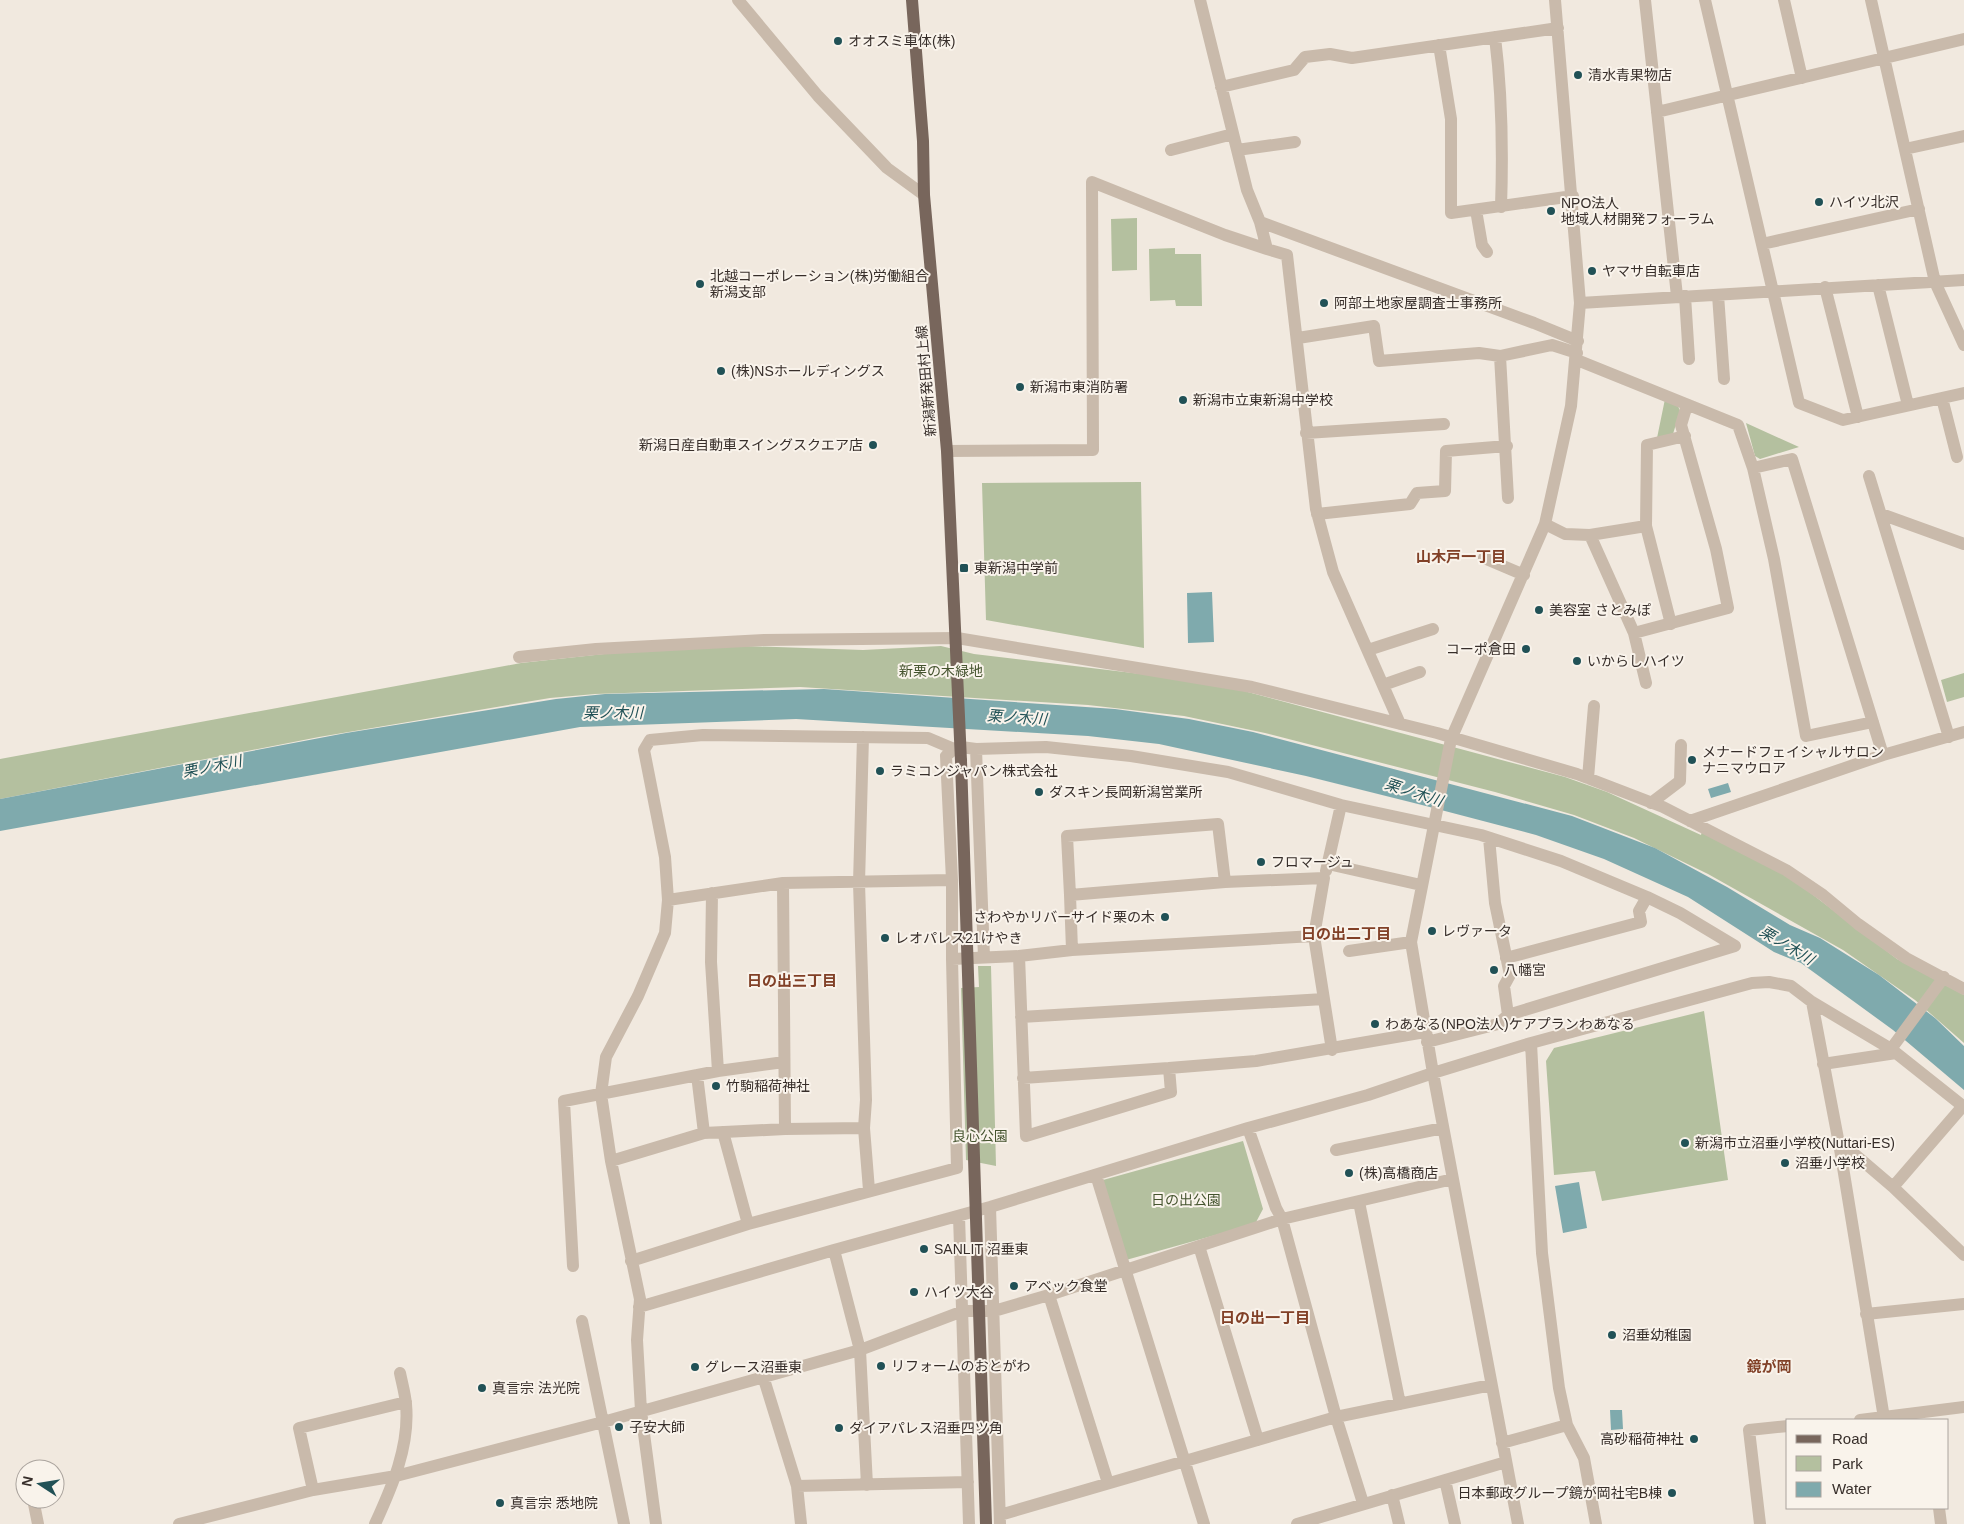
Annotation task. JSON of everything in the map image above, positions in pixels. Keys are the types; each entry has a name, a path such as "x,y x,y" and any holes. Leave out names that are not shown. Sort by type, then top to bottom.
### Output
{"main road":[{"name":"新潟新発田村上線","path":"912,0 923,141 924,195 947,451 957,638 958,746 961,761 986,1524"}],"street":[{"path":"738,0 818,96 881,161 924,195"},
{"path":"1200,0 1246,190 1260,222 1267,249"},
{"path":"1518,1524 1432,1073 1411,942 1451,739 1545,524 1571,406 1580,303 1573,196 1555,0"},
{"path":"1645,0 1657,112 1689,360"},
{"path":"1705,0 1800,403 1844,420 1964,393"},
{"path":"1784,0 1802,78"},
{"path":"1871,0 1935,282 1964,345"},
{"path":"1221,87 1294,70 1305,57 1330,54 1352,58 1558,28"},
{"path":"1495,37 1500,80 1503,141 1501,206"},
{"path":"1657,112 1964,39"},
{"path":"1439,45 1451,119 1450,213 1573,196"},
{"path":"1171,150 1233,134"},
{"path":"1905,149 1964,136"},
{"path":"1237,150 1295,142"},
{"path":"947,451 1094,450 1092,182 1225,235 1287,255 1298,338 1306,434 1317,514 1333,572 1400,724"},
{"path":"1762,244 1919,209"},
{"path":"1476,210 1482,245 1487,252"},
{"path":"1260,222 1534,323 1577,352 1687,405 1738,426 1752,468 1774,560 1806,736 1873,722"},
{"path":"1580,303 1964,280"},
{"path":"1878,285 1908,405"},
{"path":"1826,287 1858,417"},
{"path":"1718,295 1724,379"},
{"path":"1298,338 1374,326 1379,362 1479,353 1500,356 1552,345 1577,352"},
{"path":"1500,356 1507,446 1508,498"},
{"path":"1942,398 1957,457"},
{"path":"1634,633 1728,608 1716,549 1681,425 1687,405"},
{"path":"1306,434 1444,424"},
{"path":"1671,624 1646,526 1646,445 1685,436"},
{"path":"1317,514 1410,504 1418,493 1446,491 1446,451 1507,446"},
{"path":"1752,468 1792,459 1883,756"},
{"path":"1869,476 1949,737"},
{"path":"1881,514 1964,544"},
{"path":"1545,524 1565,534 1590,535 1646,526"},
{"path":"1590,535 1634,633 1646,683"},
{"path":"1484,558 1524,575"},
{"path":"1368,650 1433,629"},
{"path":"519,657 596,649 764,640 957,638 1252,687 1400,724 1588,778 1651,803 1786,870 1823,895 1858,924 1940,982 1964,989"},
{"path":"1384,686 1420,672"},
{"path":"1588,778 1594,706"},
{"path":"1690,821 1883,756 1964,732"},
{"path":"656,1524 641,1412 637,1340 640,1300 611,1161 601,1094 606,1057 638,996 664,933 668,900 665,857 644,750 650,740 703,736 928,738 976,749 1046,748 1131,756 1228,772 1341,805 1488,838 1561,861 1680,913 1735,946 1508,1016 1498,1024 1426,1037 1256,1062 1023,1078"},
{"path":"863,737 859,883 866,1100 864,1128 869,1190"},
{"path":"1651,803 1680,781 1681,745"},
{"path":"631,1261 748,1224 869,1190 957,1168 952,880 946,756 958,746"},
{"path":"976,749 984,957"},
{"path":"1332,1050 1314,936 1324,878 1341,805"},
{"path":"1072,950 1066,836 1218,824 1225,882"},
{"path":"1488,838 1495,903 1510,975 1504,986 1508,1016"},
{"path":"1328,864 1421,885"},
{"path":"1070,895 1225,882 1324,878"},
{"path":"668,900 783,883 952,880"},
{"path":"783,883 785,1129"},
{"path":"712,893 711,962 718,1071"},
{"path":"1506,958 1641,922 1640,911 1647,897"},
{"path":"952,960 1019,956 1072,950 1314,936"},
{"path":"1348,951 1411,942"},
{"path":"1019,956 1026,1136 1171,1092 1169,1068"},
{"path":"639,1307 834,1250 990,1208 1248,1128 1368,1095 1432,1073 1531,1043 1752,983 1769,982 1791,986 1812,1002 1893,1049 1964,1106 1894,1187"},
{"path":"1823,1064 1893,1049 1940,982"},
{"path":"1021,1018 1324,998"},
{"path":"1812,1002 1838,1140 1884,1418"},
{"path":"1531,1043 1542,1253 1559,1388 1567,1425 1584,1458 1596,1524"},
{"path":"573,1266 564,1101 718,1071 784,1062"},
{"path":"697,1075 704,1133"},
{"path":"611,1161 704,1133 864,1128"},
{"path":"1248,1128 1276,1208 1282,1219 1336,1417 1363,1504"},
{"path":"1336,1150 1444,1128"},
{"path":"723,1132 748,1224"},
{"path":"1838,1140 1894,1187 1964,1255"},
{"path":"1096,1176 1204,1524"},
{"path":"179,1524 313,1490 396,1476 641,1412 762,1376 860,1350 963,1311 994,1311 1049,1295 1282,1219 1453,1179"},
{"path":"1359,1202 1400,1404"},
{"path":"990,1208 1000,1520 1108,1483 1336,1417 1491,1385"},
{"path":"958,1216 963,1311 969,1524"},
{"path":"1199,1246 1258,1440"},
{"path":"834,1250 860,1350 867,1484"},
{"path":"1049,1295 1108,1483"},
{"path":"1866,1314 1964,1304"},
{"path":"582,1320 624,1524"},
{"path":"375,1524 396,1476 407,1421 406,1402 400,1373"},
{"path":"762,1376 797,1486 802,1524"},
{"path":"313,1490 299,1428 406,1402"},
{"path":"1872,1419 1927,1416 1964,1405"},
{"path":"1502,1443 1567,1425"},
{"path":"1760,1524 1749,1430 1786,1426"},
{"path":"1297,1524 1506,1462"},
{"path":"1445,1480 1455,1524"},
{"path":"797,1486 968,1482"},
{"path":"1392,1495 1399,1524"},
{"path":"35,1509 38,1524"},
{"path":"1939,1509 1941,1524"}],"green space":[{"path":"1137,218 1137,270 1112,271 1111,219"},
{"path":"1175,248 1175,254 1201,254 1202,306 1176,306 1175,300 1150,301 1149,249"},
{"path":"1665,399 1678,406 1680,411 1673,434 1657,438"},
{"path":"1746,423 1799,447 1760,459 1755,456"},
{"path":"1141,482 1144,648 986,620 982,483"},
{"name":"新栗の木緑地","path":"744,646 863,650 941,646 974,654 1158,676 1244,691 1565,777 1607,792 1701,835 1702,831 1787,875 1897,959 1964,995 1964,1043 1915,1000 1843,950 1708,874 1634,838 1574,815 1495,792 1265,733 1184,716 1088,705 800,687 595,694 550,698 319,737 0,799 0,759 521,663 641,650"},
{"path":"1964,673 1964,697 1947,702 1941,680"},
{"name":"良心公園","path":"978,966 991,966 996,1166 966,1160 961,988 979,987"},
{"path":"1704,1011 1728,1180 1602,1201 1595,1171 1554,1175 1546,1061 1554,1048"},
{"name":"日の出公園","path":"1243,1141 1263,1209 1255,1224 1126,1260 1103,1180"}],"water":[{"path":"1212,592 1214,642 1188,643 1187,593"},
{"name":"栗ノ木川","path":"824,689 1115,709 1189,719 1253,732 1572,816 1655,848 1727,887 1790,925 1820,938 1879,975 1935,1018 1964,1046 1964,1090 1893,1030 1801,963 1774,952 1688,897 1604,859 1536,835 1422,805 1306,776 1159,744 1088,736 796,719 580,727 0,831 0,799 346,733 556,699 605,694"},
{"path":"1728,783 1731,792 1711,798 1708,789"},
{"path":"1579,1182 1587,1228 1563,1233 1555,1186"},
{"path":"1610,1410 1622,1410 1623,1429 1611,1430"}],"place":[{"name":"オオスミ車体(株)","path":"838,41"},
{"name":"清水青果物店","path":"1578,75"},
{"name":"ハイツ北沢","path":"1819,202"},
{"name":"NPO法人 地域人材開発フォーラム","path":"1551,211"},
{"name":"ヤマサ自転車店","path":"1592,271"},
{"name":"北越コーポレーション(株)労働組合 新潟支部","path":"700,284"},
{"name":"阿部土地家屋調査士事務所","path":"1324,303"},
{"name":"(株)NSホールディングス","path":"721,371"},
{"name":"新潟市東消防署","path":"1020,387"},
{"name":"新潟市立東新潟中学校","path":"1183,400"},
{"name":"新潟日産自動車スイングスクエア店","path":"873,445"},
{"name":"東新潟中学前","path":"964,568"},
{"name":"美容室 さとみぽ","path":"1539,610"},
{"name":"コーポ倉田","path":"1526,649"},
{"name":"いからしハイツ","path":"1577,661"},
{"name":"メナードフェイシャルサロン ナニマウロア","path":"1692,760"},
{"name":"ラミコンジャパン株式会社","path":"880,771"},
{"name":"ダスキン長岡新潟営業所","path":"1039,792"},
{"name":"フロマージュ","path":"1261,862"},
{"name":"さわやかリバーサイド栗の木","path":"1165,917"},
{"name":"レヴァータ","path":"1432,931"},
{"name":"レオパレス21けやき","path":"885,938"},
{"name":"八幡宮","path":"1494,970"},
{"name":"わあなる(NPO法人)ケアプランわあなる","path":"1375,1024"},
{"name":"竹駒稲荷神社","path":"716,1086"},
{"name":"新潟市立沼垂小学校(Nuttari-ES)","path":"1685,1143"},
{"name":"沼垂小学校","path":"1785,1163"},
{"name":"(株)高橋商店","path":"1349,1173"},
{"name":"SANLIT 沼垂東","path":"924,1249"},
{"name":"アベック食堂","path":"1014,1286"},
{"name":"ハイツ大谷","path":"914,1292"},
{"name":"沼垂幼稚園","path":"1612,1335"},
{"name":"リフォームのおとがわ","path":"881,1366"},
{"name":"グレース沼垂東","path":"695,1367"},
{"name":"真言宗 法光院","path":"482,1388"},
{"name":"子安大師","path":"619,1427"},
{"name":"ダイアパレス沼垂四ツ角","path":"839,1428"},
{"name":"高砂稲荷神社","path":"1694,1439"},
{"name":"日本郵政グループ鏡が岡社宅B棟","path":"1672,1493"},
{"name":"真言宗 悉地院","path":"500,1503"}],"district":[{"name":"山木戸一丁目","path":"1461,556"},
{"name":"日の出二丁目","path":"1346,933"},
{"name":"日の出三丁目","path":"792,980"},
{"name":"日の出一丁目","path":"1265,1317"},
{"name":"鏡が岡","path":"1769,1366"}]}
